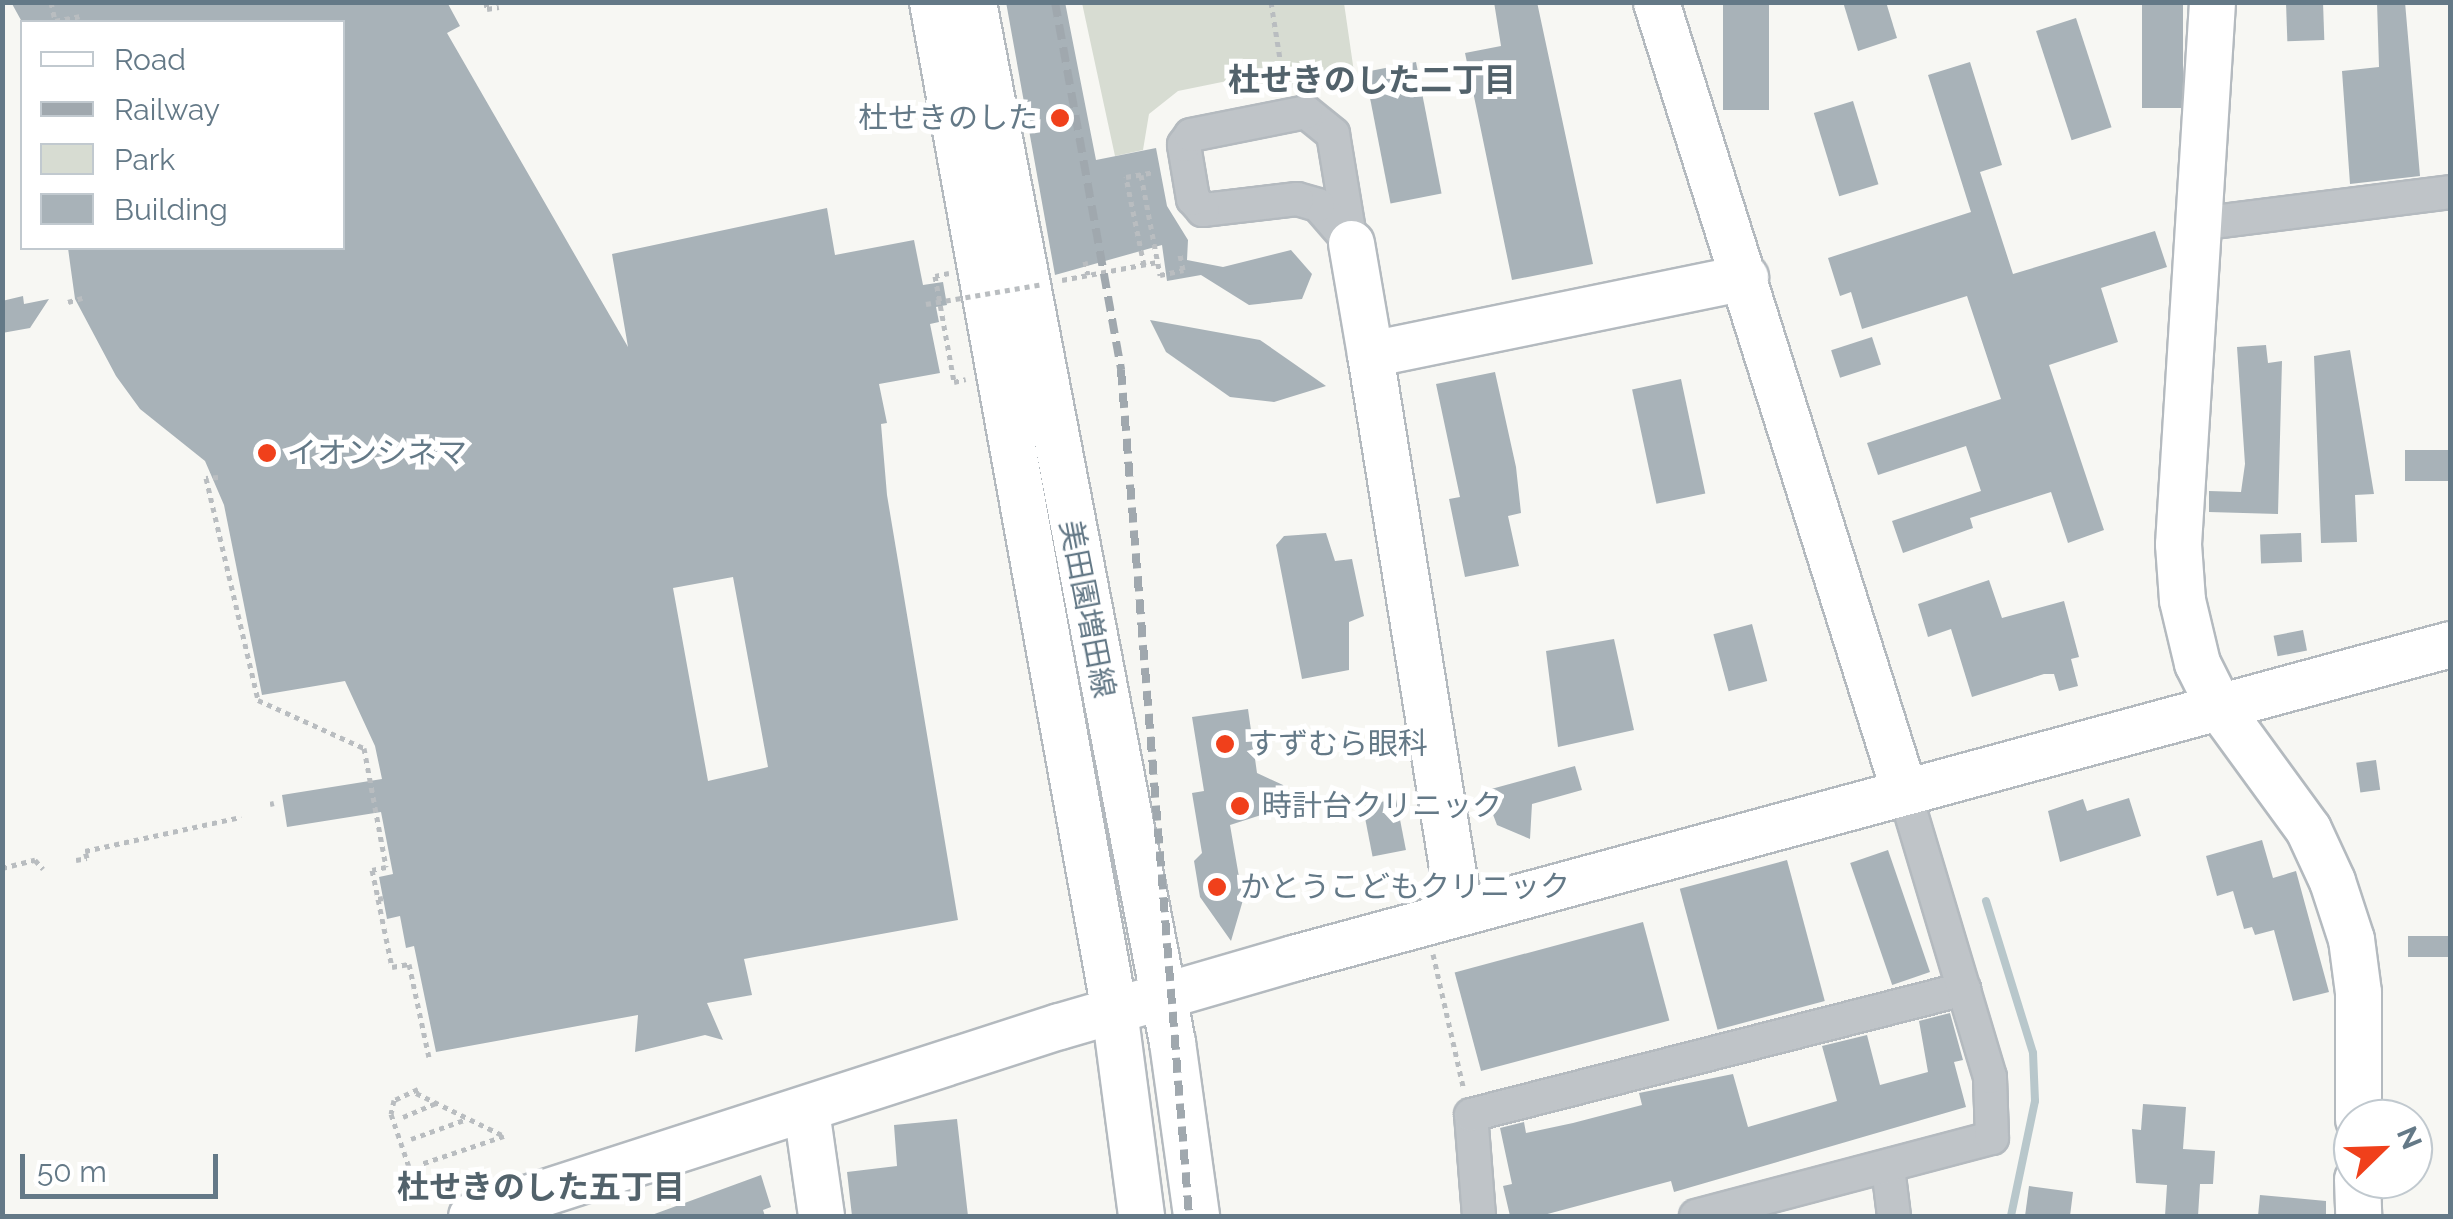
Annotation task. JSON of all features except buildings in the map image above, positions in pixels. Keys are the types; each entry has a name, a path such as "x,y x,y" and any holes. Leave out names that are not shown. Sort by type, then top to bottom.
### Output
{"street":[{"name":"美田園増田線","path":"932,2 1114,1010 1141,1216"},
{"name":"美田園増田線","path":"973,2 1163,996 1196,1216"},
{"path":"1656,2 1990,1077 1992,1138 1696,1216"},
{"path":"2212,2 2178,544 2194,652 2219,707 2308,829 2332,881 2351,939 2358,992 2358,1099"},
{"path":"1296,103 1333,134 1459,911"},
{"path":"1296,103 1316,169 1306,202"},
{"path":"1296,103 1201,130 1184,145 1193,199 1202,210 1306,202 1318,205 1351,243"},
{"path":"2196,224 2450,192"},
{"path":"1370,354 1744,276"},
{"path":"471,1216 1114,1010 1459,911 2450,644"},
{"path":"1480,1216 1471,1115 1964,989"},
{"path":"806,1110 821,1216"},
{"path":"1888,1168 1894,1216"}],"path":[{"path":"486,2 487,9 499,7"},
{"path":"1271,2 1296,103"},
{"path":"63,20 80,16"},
{"path":"1144,265 1126,178 1155,172"},
{"path":"1141,175 1160,276 1184,270 1180,254"},
{"path":"1085,261 1088,275"},
{"path":"1056,281 1157,262"},
{"path":"952,272 934,276 954,382 972,378"},
{"path":"926,304 1043,284"},
{"path":"68,302 82,298"},
{"path":"218,476 206,478 258,700 364,748 386,868 372,870 392,968 409,964 429,1057"},
{"path":"370,786 383,783"},
{"path":"76,860 87,858 86,851 241,817"},
{"path":"2,868 35,860 43,869"},
{"path":"1432,951 1471,1115"},
{"path":"420,1199 391,1114 398,1096 417,1091 504,1136 421,1164"},
{"path":"403,1116 436,1104"},
{"path":"410,1140 468,1119"}],"green space":[{"path":"1082,3 1344,3 1355,79 1266,91 1227,81 1178,91 1149,114 1143,150 1115,156"}],"waterway":[{"path":"1986,901 2033,1053 2035,1101 2011,1216"}],"railway":[{"path":"1055,2 1121,370 1189,1216"}],"place":[{"name":"杜せきのした","path":"1060,118"},
{"name":"イオンシネマ","path":"267,453"},
{"name":"すずむら眼科","path":"1225,744"},
{"name":"時計台クリニック","path":"1240,806"},
{"name":"かとうこどもクリニック","path":"1217,887"}],"district":[{"name":"杜せきのした二丁目","path":"1372,80"},
{"name":"杜せきのした五丁目","path":"541,1187"}]}
